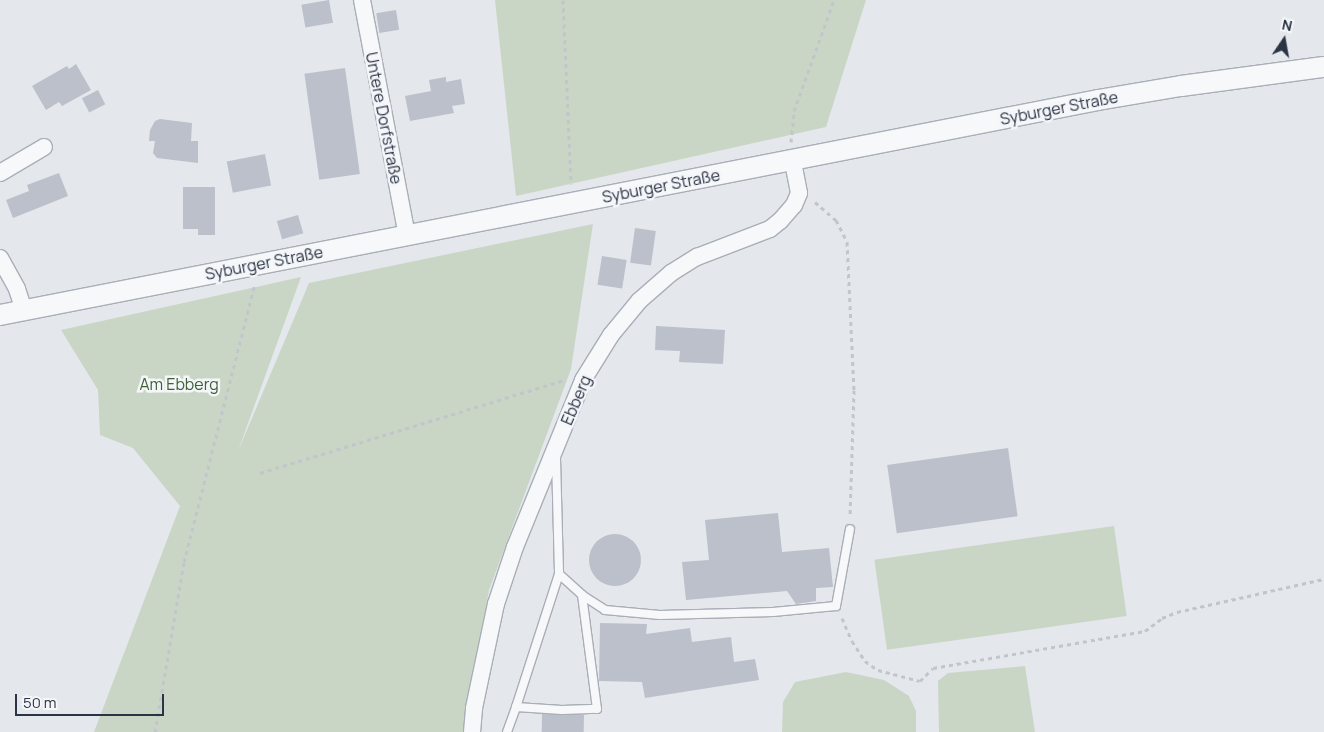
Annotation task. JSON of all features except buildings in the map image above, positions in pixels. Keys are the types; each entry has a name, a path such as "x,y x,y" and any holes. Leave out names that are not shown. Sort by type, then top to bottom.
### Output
{"street":[{"name":"Untere Dorfstraße","path":"362,0 407,236"},
{"name":"Syburger Straße","path":"0,315 1172,87 1324,67"},
{"path":"0,173 44,147"},
{"path":"793,161 799,193"},
{"name":"Ebberg","path":"472,732 474,708 496,604 515,548 583,380 611,335 639,301 672,273 697,257 770,229 794,205 799,193"},
{"path":"0,258 17,289 24,310"}],"lane":[{"path":"507,732 559,574 556,449"},
{"path":"559,574 582,596 606,610 660,615 773,612 836,606 850,529"},
{"path":"516,707 562,710 597,709 582,596"}],"path":[{"path":"563,0 572,203"},
{"path":"793,161 790,137 794,111 834,0"},
{"path":"799,193 829,212 843,231 847,242 854,390 850,529"},
{"path":"155,732 184,562 260,264"},
{"path":"260,473 556,381 583,380"},
{"path":"836,606 852,641 864,661 878,670 920,681 932,668 1145,631 1162,618 1176,612 1324,579"}],"green space":[{"path":"495,0 866,0 826,127 516,196"},
{"name":"Am Ebberg","path":"593,224 571,369 489,590 464,732 94,732 180,506 133,448 100,435 98,390 61,330 301,277 238,451 309,283"},
{"path":"1114,526 1127,616 887,650 874,560"},
{"path":"1025,666 1035,732 939,732 938,681 948,673"},
{"path":"846,672 884,680 909,696 916,711 916,732 782,732 783,702 795,682"}]}
